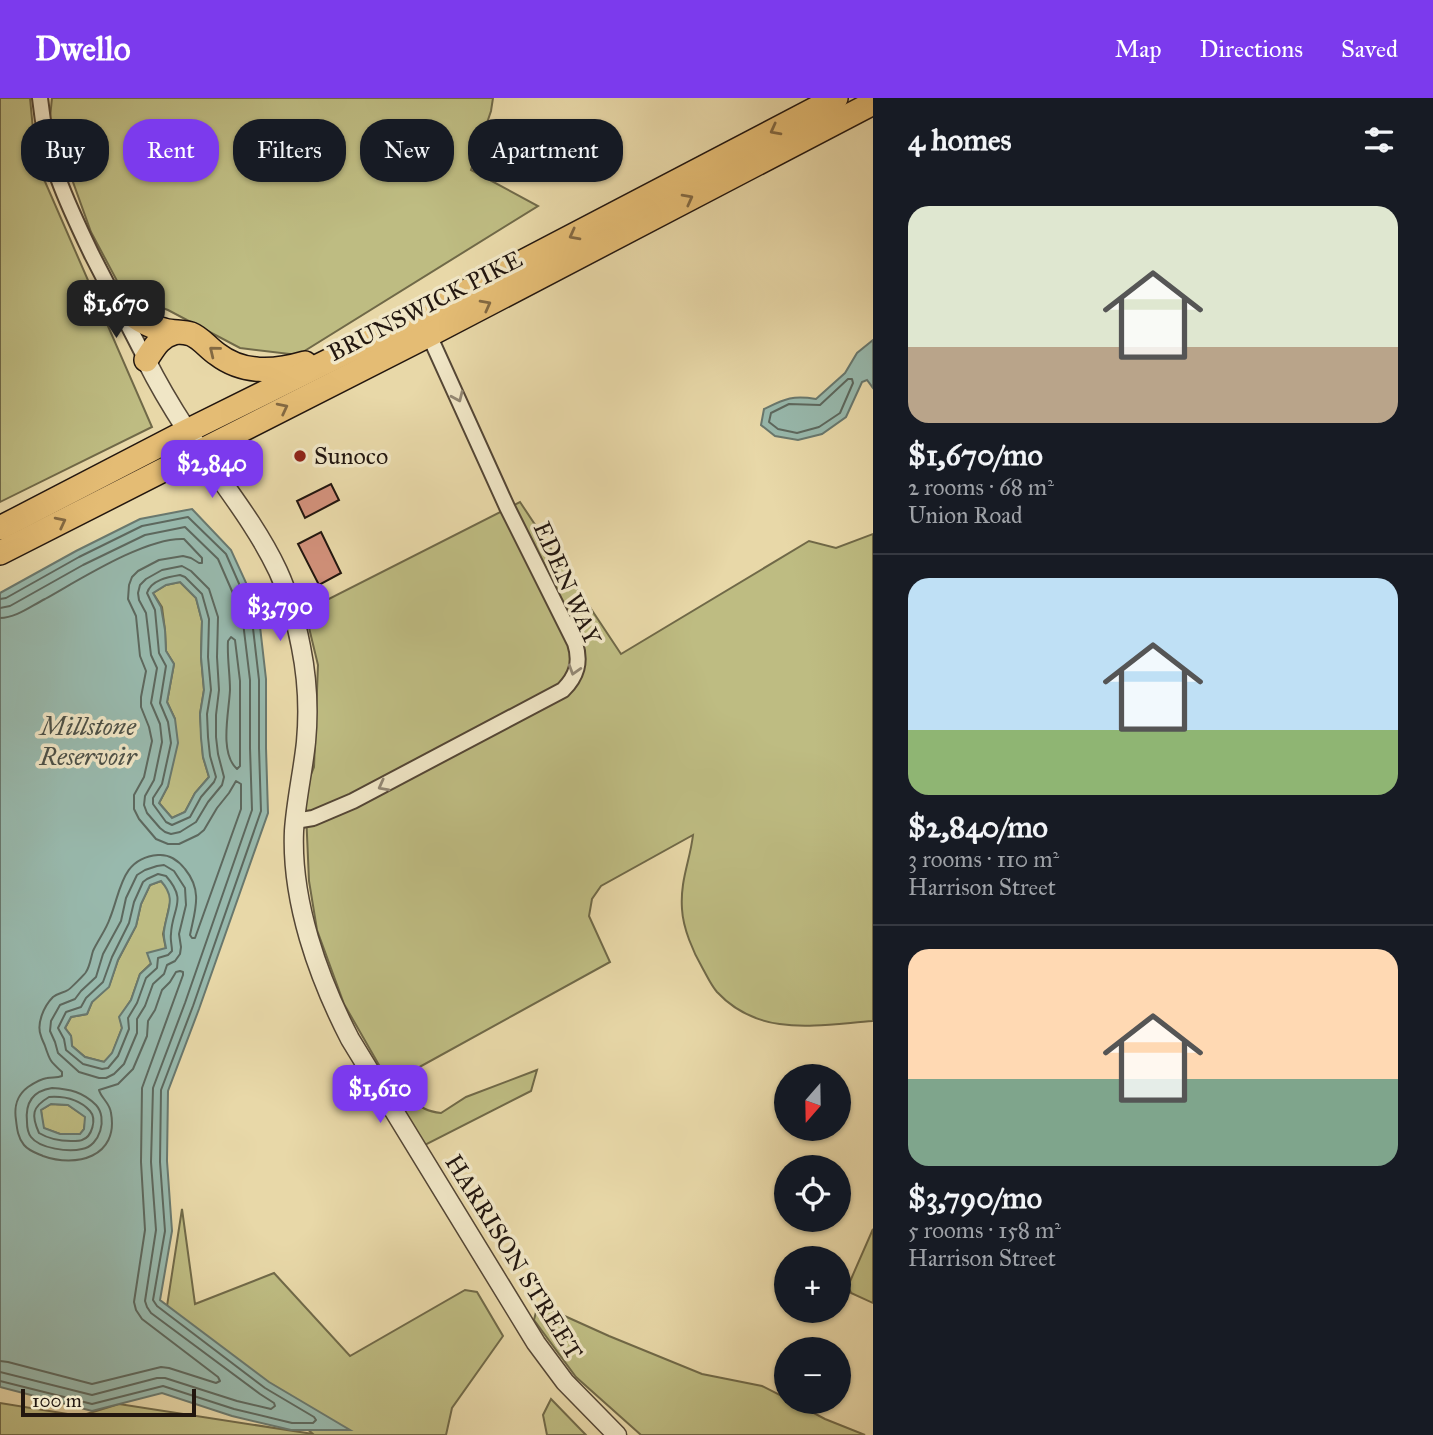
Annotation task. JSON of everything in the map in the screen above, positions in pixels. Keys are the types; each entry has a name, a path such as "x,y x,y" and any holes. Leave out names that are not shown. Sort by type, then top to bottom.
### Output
{"highway":[{"name":"BRUNSWICK PIKE","path":"0,528 479,285 836,98"},
{"name":"BRUNSWICK PIKE","path":"0,553 429,335 873,103"},
{"path":"117,304 147,325 192,335 229,362 248,368 258,370 290,367 348,351"},
{"path":"146,360 156,344 174,333"}],"street":[{"path":"40,98 50,154 62,193 146,360"},
{"name":"EDEN WAY","path":"295,821 325,814 365,795 563,690 576,674 578,653 575,643 507,507 429,335"},
{"name":"HARRISON STREET","path":"146,360 164,395 269,554 297,628 306,682 307,719 295,821 297,883 309,936 331,1000 350,1039 536,1343 565,1382 617,1435"}],"shaded area":[{"path":"0,98 30,98 32,119 21,119 21,182 45,182 152,427 0,502"},
{"path":"52,98 493,98 488,119 468,119 468,182 493,182 538,206 298,355 240,348 168,310 124,294 91,232 73,182 109,182 109,119 50,118"},
{"path":"520,502 621,654 809,541 836,548 873,534 873,1021 810,1026 770,1022 734,1007 717,992 696,955 686,932 683,916 682,889 693,835 601,886 592,899 589,916 610,962 414,1070 412,1087 415,1100 425,1109 441,1113 466,1097 537,1070 531,1091 423,1146 344,1004 317,930 309,881 305,789 314,767 318,665 305,611"},
{"path":"180,582 196,598 202,621 204,690 200,714 203,757 209,777 195,793 185,812 172,818 159,803 168,786 175,719 167,702 174,664 166,651 162,607 153,593 166,585"},
{"path":"161,881 170,891 163,934 166,949 140,974 131,1000 120,1017 122,1028 112,1054 104,1062 85,1057 72,1046 71,1036 65,1028 71,1017 87,1014 92,1002 109,986 118,960 136,926 141,904 150,885"},
{"path":"51,1104 68,1105 86,1117 84,1129 80,1134 60,1134 43,1128 41,1110"},
{"path":"182,1209 195,1304 274,1273 350,1356 465,1290 477,1292 503,1336 452,1408 446,1435 0,1435 0,1403 80,1416 119,1404 313,1434 167,1306"},
{"path":"873,1229 873,1303 851,1293 851,1279"},
{"path":"538,1304 702,1374 762,1386 774,1392 774,1414 816,1414 865,1435 641,1435 576,1377 534,1320"},
{"path":"551,1399 586,1435 547,1435 543,1415"}],"water":[{"path":"873,340 873,388 867,380 862,382 846,417 822,434 798,440 775,436 761,425 764,409 783,400 816,399 845,373 857,353"},
{"name":"Millstone Reservoir","path":"192,509 231,550 258,609 266,679 268,813 168,1091 167,1161 172,1231 160,1300 269,1382 350,1430 291,1430 232,1416 162,1393 92,1411 0,1387 0,593 140,519","holes":["180,582 196,598 202,621 204,690 200,714 201,738 209,777 195,793 185,812 172,818 159,803 168,786 178,743 175,719 167,702 174,664 166,651 161,607 153,593 166,585","161,881 169,893 170,904 164,933 166,948 147,953 151,964 140,974 131,1000 119,1017 122,1028 112,1053 104,1062 85,1057 72,1046 71,1036 65,1028 71,1017 87,1014 92,1002 109,987 118,960 136,926 141,904 150,885","51,1104 68,1105 85,1117 84,1129 80,1134 60,1134 44,1128 41,1110"]}],"building":[{"path":"331,484 339,500 305,518 297,501"},
{"path":"321,532 341,573 319,585 298,544"}],"place":[{"name":"Sunoco","path":"300,456"}]}
